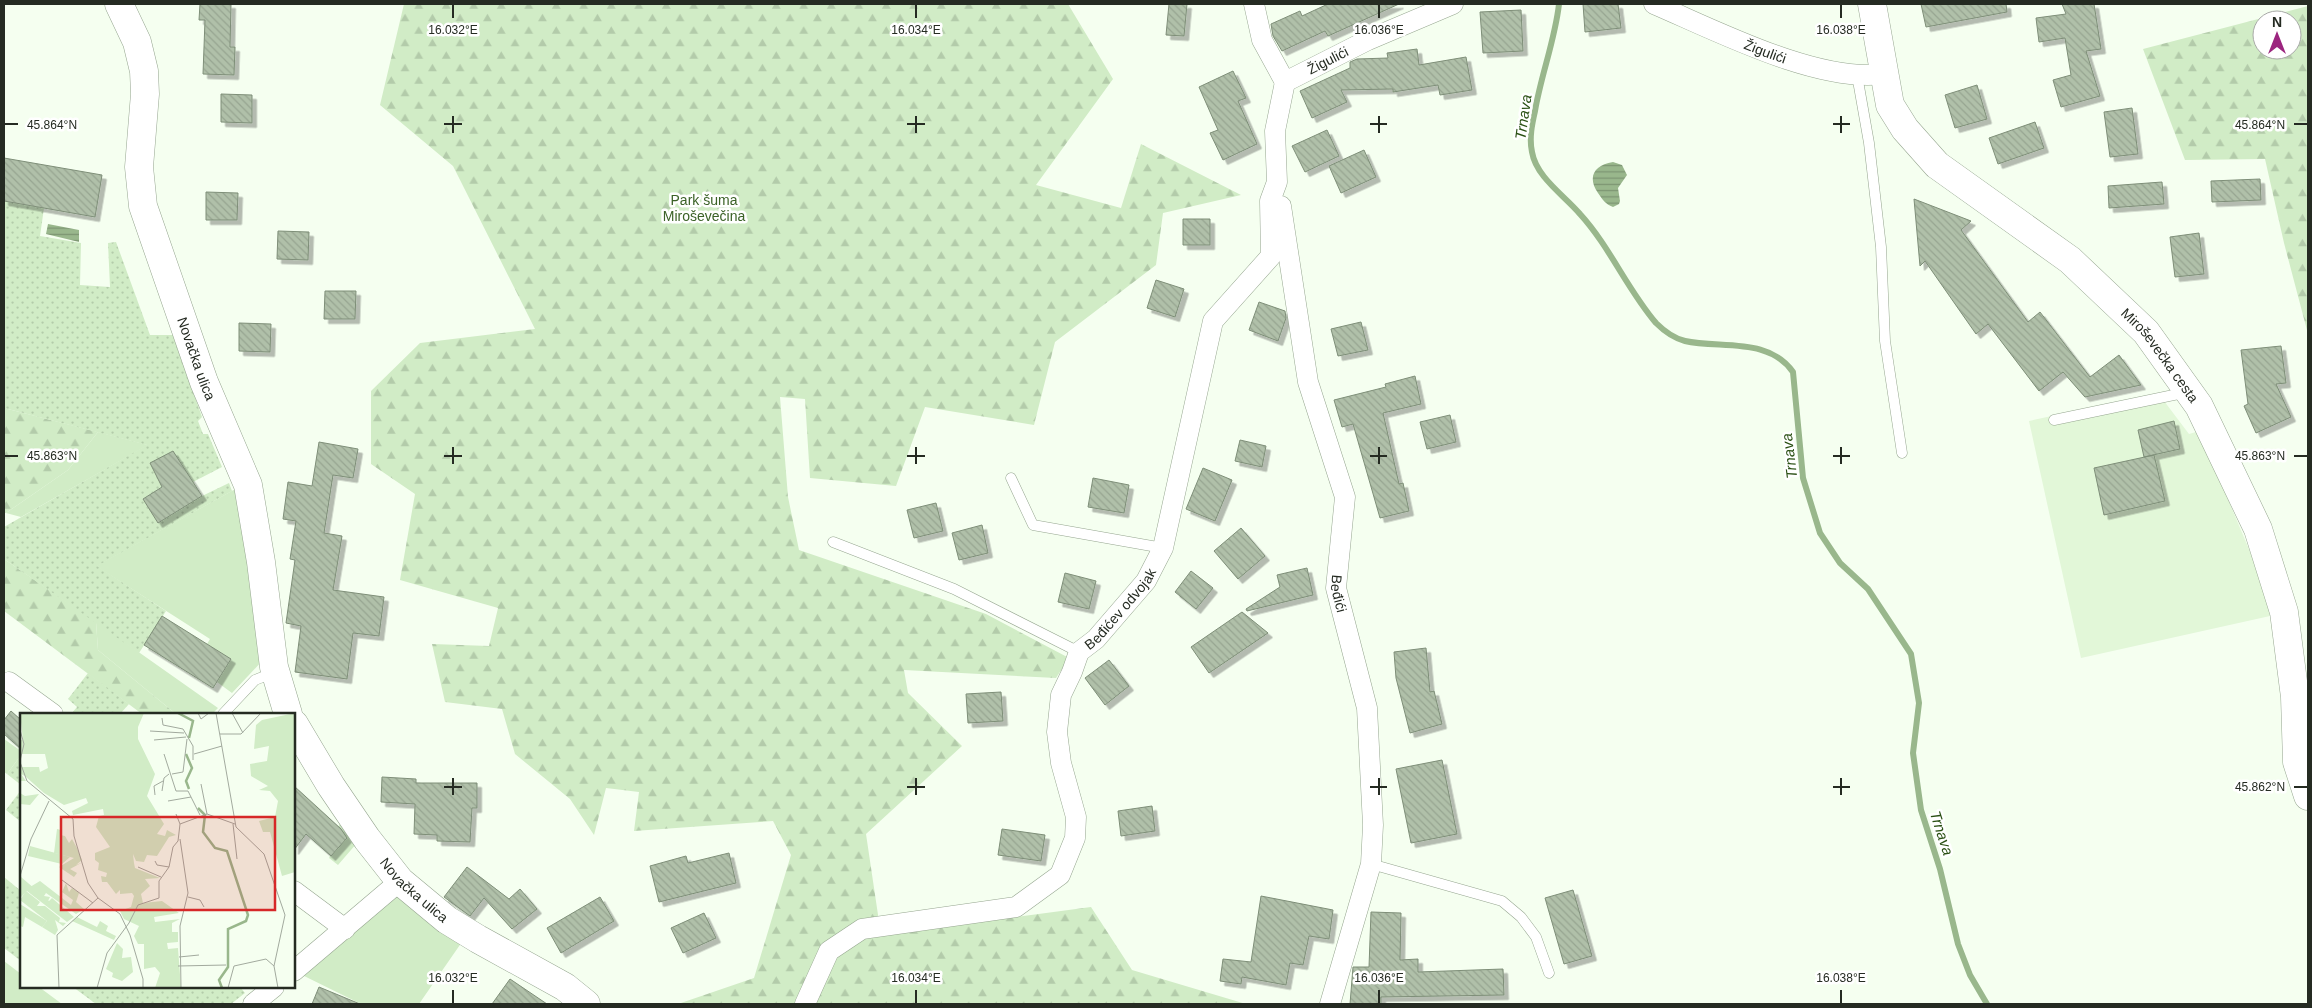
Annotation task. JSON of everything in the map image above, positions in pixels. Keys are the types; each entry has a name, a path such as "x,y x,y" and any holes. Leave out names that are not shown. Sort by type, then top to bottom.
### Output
{"street":[{"name":"Novačka ulica","path":"119,4 137,42 144,71 145,94 139,167 142,206 204,382 248,485 261,562 275,672 288,713"},
{"path":"1254,4 1262,40 1285,82"},
{"name":"Žigulići","path":"1285,82 1368,40 1454,4"},
{"name":"Žigulići","path":"1654,4 1731,38 1811,67 1870,75"},
{"name":"Miroševečka cesta","path":"1872,4 1870,75 1905,129 1937,165 2070,260 2146,332 2199,406 2258,529 2284,612 2295,697 2297,762 2308,796"},
{"name":"Beđićev odvojak","path":"805,1004 829,951 862,929 1016,907 1060,875 1075,838 1076,816 1061,763 1057,732 1061,695 1072,672 1078,652 1096,639 1146,581 1163,548 1213,321 1270,256 1270,201 1278,182 1275,131 1285,82"},
{"name":"Beđići","path":"1278,182 1308,382 1345,497 1336,588 1367,708 1373,825 1371,864 1330,1004"},
{"path":"9,682 52,713"},
{"name":"Novačka ulica","path":"295,726 331,786 367,839 400,881 447,920 565,987 586,1004"},
{"path":"295,969 400,881"},
{"path":"295,892 345,929"},
{"path":"253,1004 273,988"}],"lane":[{"path":"1870,75 1869,143 1881,246 1885,341 1902,452"},
{"path":"2054,420 2189,392"},
{"path":"1011,478 1033,525 1163,548"},
{"path":"833,542 954,589 1078,652"},
{"path":"224,713 255,680 275,672"},
{"path":"1371,864 1502,901 1521,916 1536,937 1549,973"}],"shaded area":[{"path":"1613,162 1622,165 1627,175 1618,188 1619,204 1613,207 1606,203 1598,193 1593,177 1594,173 1601,166"},
{"path":"48,224 79,230 79,242 46,234"},
{"path":"2158,393 2189,434 2196,432 2219,478 2264,585 2270,616 2081,658 2029,421"}],"green space":[{"name":"Park šuma Miroševečina","path":"404,4 1068,4 1113,79 1036,185 1121,208 1141,144 1241,195 1163,213 1156,265 1055,342 1034,425 925,407 896,486 810,478 805,399 780,397 788,497 799,550 986,614 1069,658 1056,678 904,670 908,693 962,746 866,834 881,935 1091,907 1132,970 1246,1004 678,1004 754,978 791,855 773,821 634,831 639,792 606,788 594,835 570,799 515,754 502,709 445,702 432,644 489,646 498,608 400,580 415,494 371,464 371,391 420,343 535,329 453,166 380,105"},
{"path":"2308,6 2308,334 2284,243 2265,159 2185,160 2143,49 2252,21 2252,60 2302,60 2302,10 2293,10"},
{"path":"4,201 44,208 40,236 81,243 80,285 110,287 108,243 116,242 150,335 173,335 202,417 198,421 203,434 208,434 222,467 193,482 186,472 143,499 158,523 202,496 229,483 232,491 97,566 166,611 139,653 4,559 4,527 147,445 4,408"},
{"path":"4,408 98,432 68,470 6,513 4,513"},
{"path":"98,432 148,445 21,517 6,513 68,470"},
{"path":"239,487 264,659 232,693 217,682 231,659 207,644 210,639 96,566"},
{"path":"4,559 96,622 98,650 175,713 141,713 4,611"},
{"path":"96,622 218,708 213,713 175,713 98,650"},
{"path":"88,673 129,704 121,713 72,713 77,707 68,699"},
{"path":"4,739 20,750 20,756 7,774 4,772"},
{"path":"20,756 20,784 7,774"},
{"path":"20,791 20,821 6,810"},
{"path":"340,824 357,843 338,865 329,858 335,847 333,834"},
{"path":"4,877 20,890 20,960 4,948"},
{"path":"396,896 464,939 419,1004 361,1004 298,973"},
{"path":"4,961 20,973 20,988 40,988 62,1004 4,1004"},
{"path":"74,988 241,988 245,993 231,1004 96,1004"}],"building":[{"path":"200,4 231,4 230,47 235,47 234,75 203,74 205,20 199,20"},
{"path":"1169,4 1187,4 1184,36 1166,35"},
{"path":"1328,4 1399,4 1328,36 1325,31 1282,51 1273,36 1271,24 1300,11 1302,16"},
{"path":"1583,4 1618,4 1621,28 1585,32"},
{"path":"1921,4 2006,4 2007,12 1926,27"},
{"path":"2062,4 2094,4 2101,49 2086,51 2100,96 2061,107 2053,80 2071,75 2065,38 2039,42 2036,18 2066,14"},
{"path":"1521,10 1523,51 1483,53 1480,12"},
{"path":"1417,49 1419,65 1466,57 1472,90 1440,95 1438,85 1393,92 1393,89 1341,90 1347,102 1312,118 1300,91 1350,68 1350,62 1357,59 1388,58 1387,53"},
{"path":"1233,71 1246,98 1238,101 1257,144 1223,160 1210,133 1218,130 1199,87"},
{"path":"1977,85 1987,119 1955,128 1945,95"},
{"path":"221,94 252,95 252,123 221,122"},
{"path":"2132,108 2138,154 2110,157 2104,112"},
{"path":"2035,122 2044,148 1998,164 1989,138"},
{"path":"1327,130 1339,156 1305,172 1292,146"},
{"path":"1364,150 1376,177 1341,193 1329,166"},
{"path":"4,158 102,175 95,217 4,201"},
{"path":"2260,179 2261,200 2212,202 2211,181"},
{"path":"2162,182 2164,204 2109,208 2108,186"},
{"path":"206,192 238,193 237,220 206,220"},
{"path":"1914,199 1971,221 1961,230 2028,322 2040,312 2090,377 2119,355 2141,385 2085,397 2063,372 2039,391 1988,324 1976,334 1925,261 1920,266"},
{"path":"1183,219 1210,219 1210,245 1183,245"},
{"path":"278,231 309,232 308,260 277,259"},
{"path":"2199,233 2204,274 2175,277 2170,237"},
{"path":"1156,280 1184,289 1175,317 1147,308"},
{"path":"325,291 356,291 355,319 324,319"},
{"path":"1259,302 1285,311 1286,318 1278,341 1249,330"},
{"path":"1361,322 1368,350 1338,356 1331,329"},
{"path":"239,323 271,324 270,352 239,351"},
{"path":"2281,346 2286,383 2276,384 2291,417 2256,433 2244,406 2248,404 2241,350"},
{"path":"1415,376 1421,404 1383,413 1399,484 1403,483 1409,511 1380,518 1353,424 1342,427 1334,400 1386,387 1385,384"},
{"path":"1450,415 1456,442 1427,449 1420,422"},
{"path":"2174,421 2180,449 2144,457 2138,430"},
{"path":"1240,440 1266,446 1262,467 1235,461"},
{"path":"319,442 358,449 353,478 333,475 324,533 342,536 333,590 384,597 379,636 353,633 347,679 295,672 301,626 286,623 295,560 290,559 296,521 283,519 288,482 312,486"},
{"path":"173,451 202,496 158,523 143,499 162,487 150,463"},
{"path":"2154,455 2165,501 2104,515 2094,468"},
{"path":"1203,468 1232,480 1215,521 1186,509"},
{"path":"1093,478 1129,485 1124,513 1088,507"},
{"path":"936,503 943,531 914,538 907,510"},
{"path":"982,525 988,553 959,560 952,533"},
{"path":"1241,528 1265,556 1238,579 1214,551"},
{"path":"1307,568 1313,595 1247,611 1246,609 1280,587 1277,575"},
{"path":"1191,571 1213,588 1196,609 1175,592"},
{"path":"1065,573 1096,581 1089,609 1058,602"},
{"path":"1242,612 1268,633 1209,673 1191,647"},
{"path":"162,616 231,659 213,688 144,645"},
{"path":"1426,648 1430,692 1434,691 1442,724 1410,733 1396,678 1394,652"},
{"path":"1109,660 1129,686 1105,705 1085,678"},
{"path":"1001,692 1003,721 968,723 966,694"},
{"path":"11,711 20,719 20,748 4,734 4,720"},
{"path":"1442,760 1457,834 1411,843 1396,769"},
{"path":"382,777 416,779 416,783 477,783 477,808 472,808 470,842 437,841 437,835 414,834 415,804 381,802"},
{"path":"295,787 341,829 347,838 331,856 306,834 295,849"},
{"path":"1152,806 1155,831 1121,836 1118,811"},
{"path":"1002,829 1045,835 1041,861 998,855"},
{"path":"729,853 736,883 659,902 650,866 686,856 688,863"},
{"path":"467,867 509,899 520,889 537,909 512,929 484,898 470,916 444,897"},
{"path":"1573,890 1592,956 1564,964 1545,898"},
{"path":"1261,896 1333,910 1329,939 1309,936 1303,965 1290,963 1286,985 1242,977 1241,984 1220,981 1223,959 1251,962"},
{"path":"600,897 614,921 561,953 547,928"},
{"path":"1371,912 1401,913 1400,960 1418,959 1418,972 1503,969 1504,995 1381,997 1381,1004 1350,1004 1353,967 1369,967"},
{"path":"704,913 716,938 683,953 671,928"},
{"path":"510,979 547,1004 492,1004"},
{"path":"319,987 360,1004 312,1004"}],"waterway":[{"name":"Trnava","path":"1559,4 1532,126 1531,147 1535,161 1545,178 1591,227 1636,296 1662,329 1685,341 1758,349 1783,361 1793,372 1803,478 1820,533 1840,563 1868,589 1911,654 1919,703 1913,753 1921,810 1940,869 1958,944 1970,975 1987,1004"}]}
